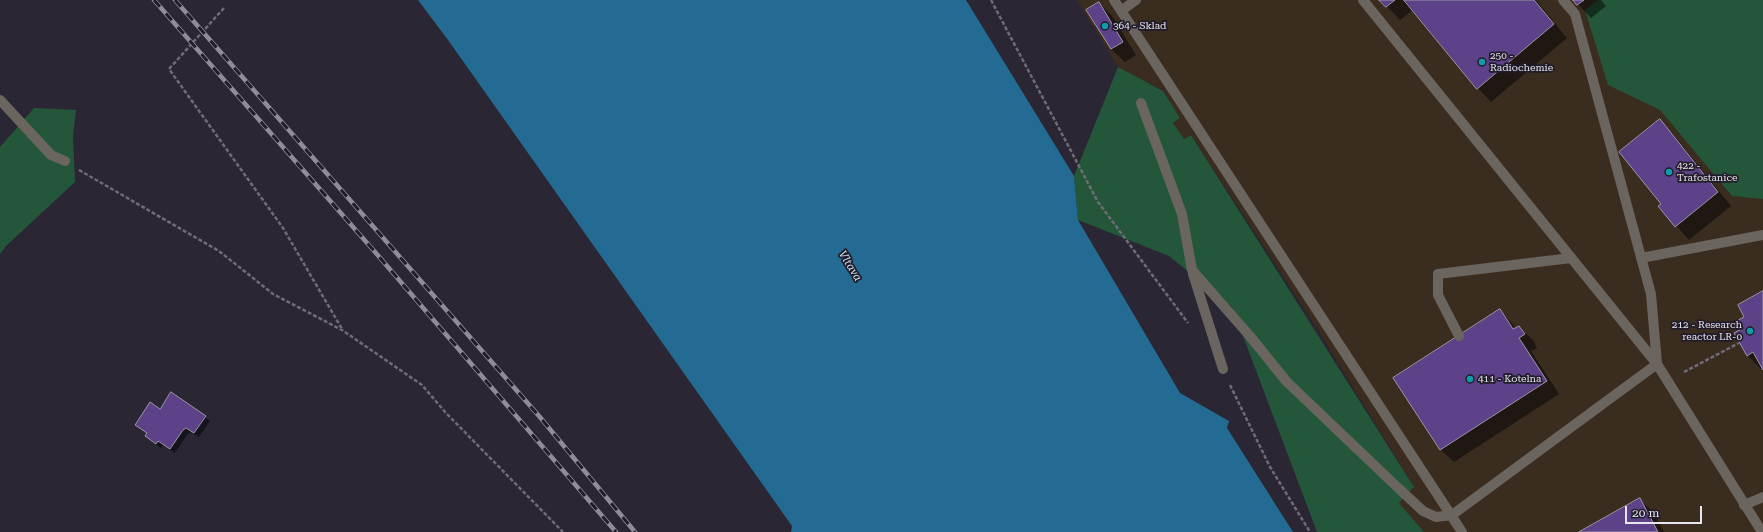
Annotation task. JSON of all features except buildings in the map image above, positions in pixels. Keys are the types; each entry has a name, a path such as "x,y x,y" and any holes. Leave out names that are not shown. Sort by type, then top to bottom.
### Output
{"street":[{"path":"1114,0 1462,532"},
{"path":"1121,11 1136,0"},
{"path":"1363,0 1657,364 1762,532"},
{"path":"1563,0 1575,14 1651,294 1657,364"},
{"path":"0,100 51,155 65,161"},
{"path":"1141,103 1182,214 1192,270 1223,369"},
{"path":"1641,258 1762,236"},
{"path":"1459,336 1438,295 1438,274 1571,258"},
{"path":"1192,270 1287,382 1394,484 1424,511 1436,517 1452,515 1657,364"},
{"path":"1744,505 1763,498"}],"path":[{"path":"991,0 1098,202 1190,326"},
{"path":"224,8 168,69 283,228 342,330"},
{"path":"65,161 219,251 273,294 342,330 422,384 446,413 563,532"},
{"path":"1681,374 1739,343"},
{"path":"1223,369 1270,467 1310,532"}],"shaded area":[{"path":"1077,0 1763,0 1763,532 1424,532 1399,503 1414,487 1315,325 1191,135 1184,139 1173,123 1180,118 1162,89 1134,77 1118,67"}],"green space":[{"path":"1598,0 1763,0 1763,199 1732,196 1660,110 1608,85 1585,10"},
{"path":"1118,67 1163,91 1180,118 1173,123 1184,139 1191,135 1414,487 1399,503 1424,532 1317,532 1232,307 1169,256 1078,220 1074,176"},
{"path":"34,108 76,110 73,135 75,182 6,246 0,254 0,147"}],"water":[{"name":"Vltava","path":"418,0 966,0 1074,176 1078,220 1180,393 1229,421 1227,428 1293,532 791,532 792,526 448,40"}],"railway":[{"path":"154,0 375,252 616,532"},
{"path":"175,0 539,416 635,532"}],"place":[{"name":"364 - Sklad","path":"1105,26"},
{"name":"250 - Radiochemie","path":"1482,62"},
{"name":"422 - Trafostanice","path":"1669,172"},
{"name":"212 - Research reactor LR-0","path":"1750,331"},
{"name":"411 - Kotelna","path":"1470,379"}]}
